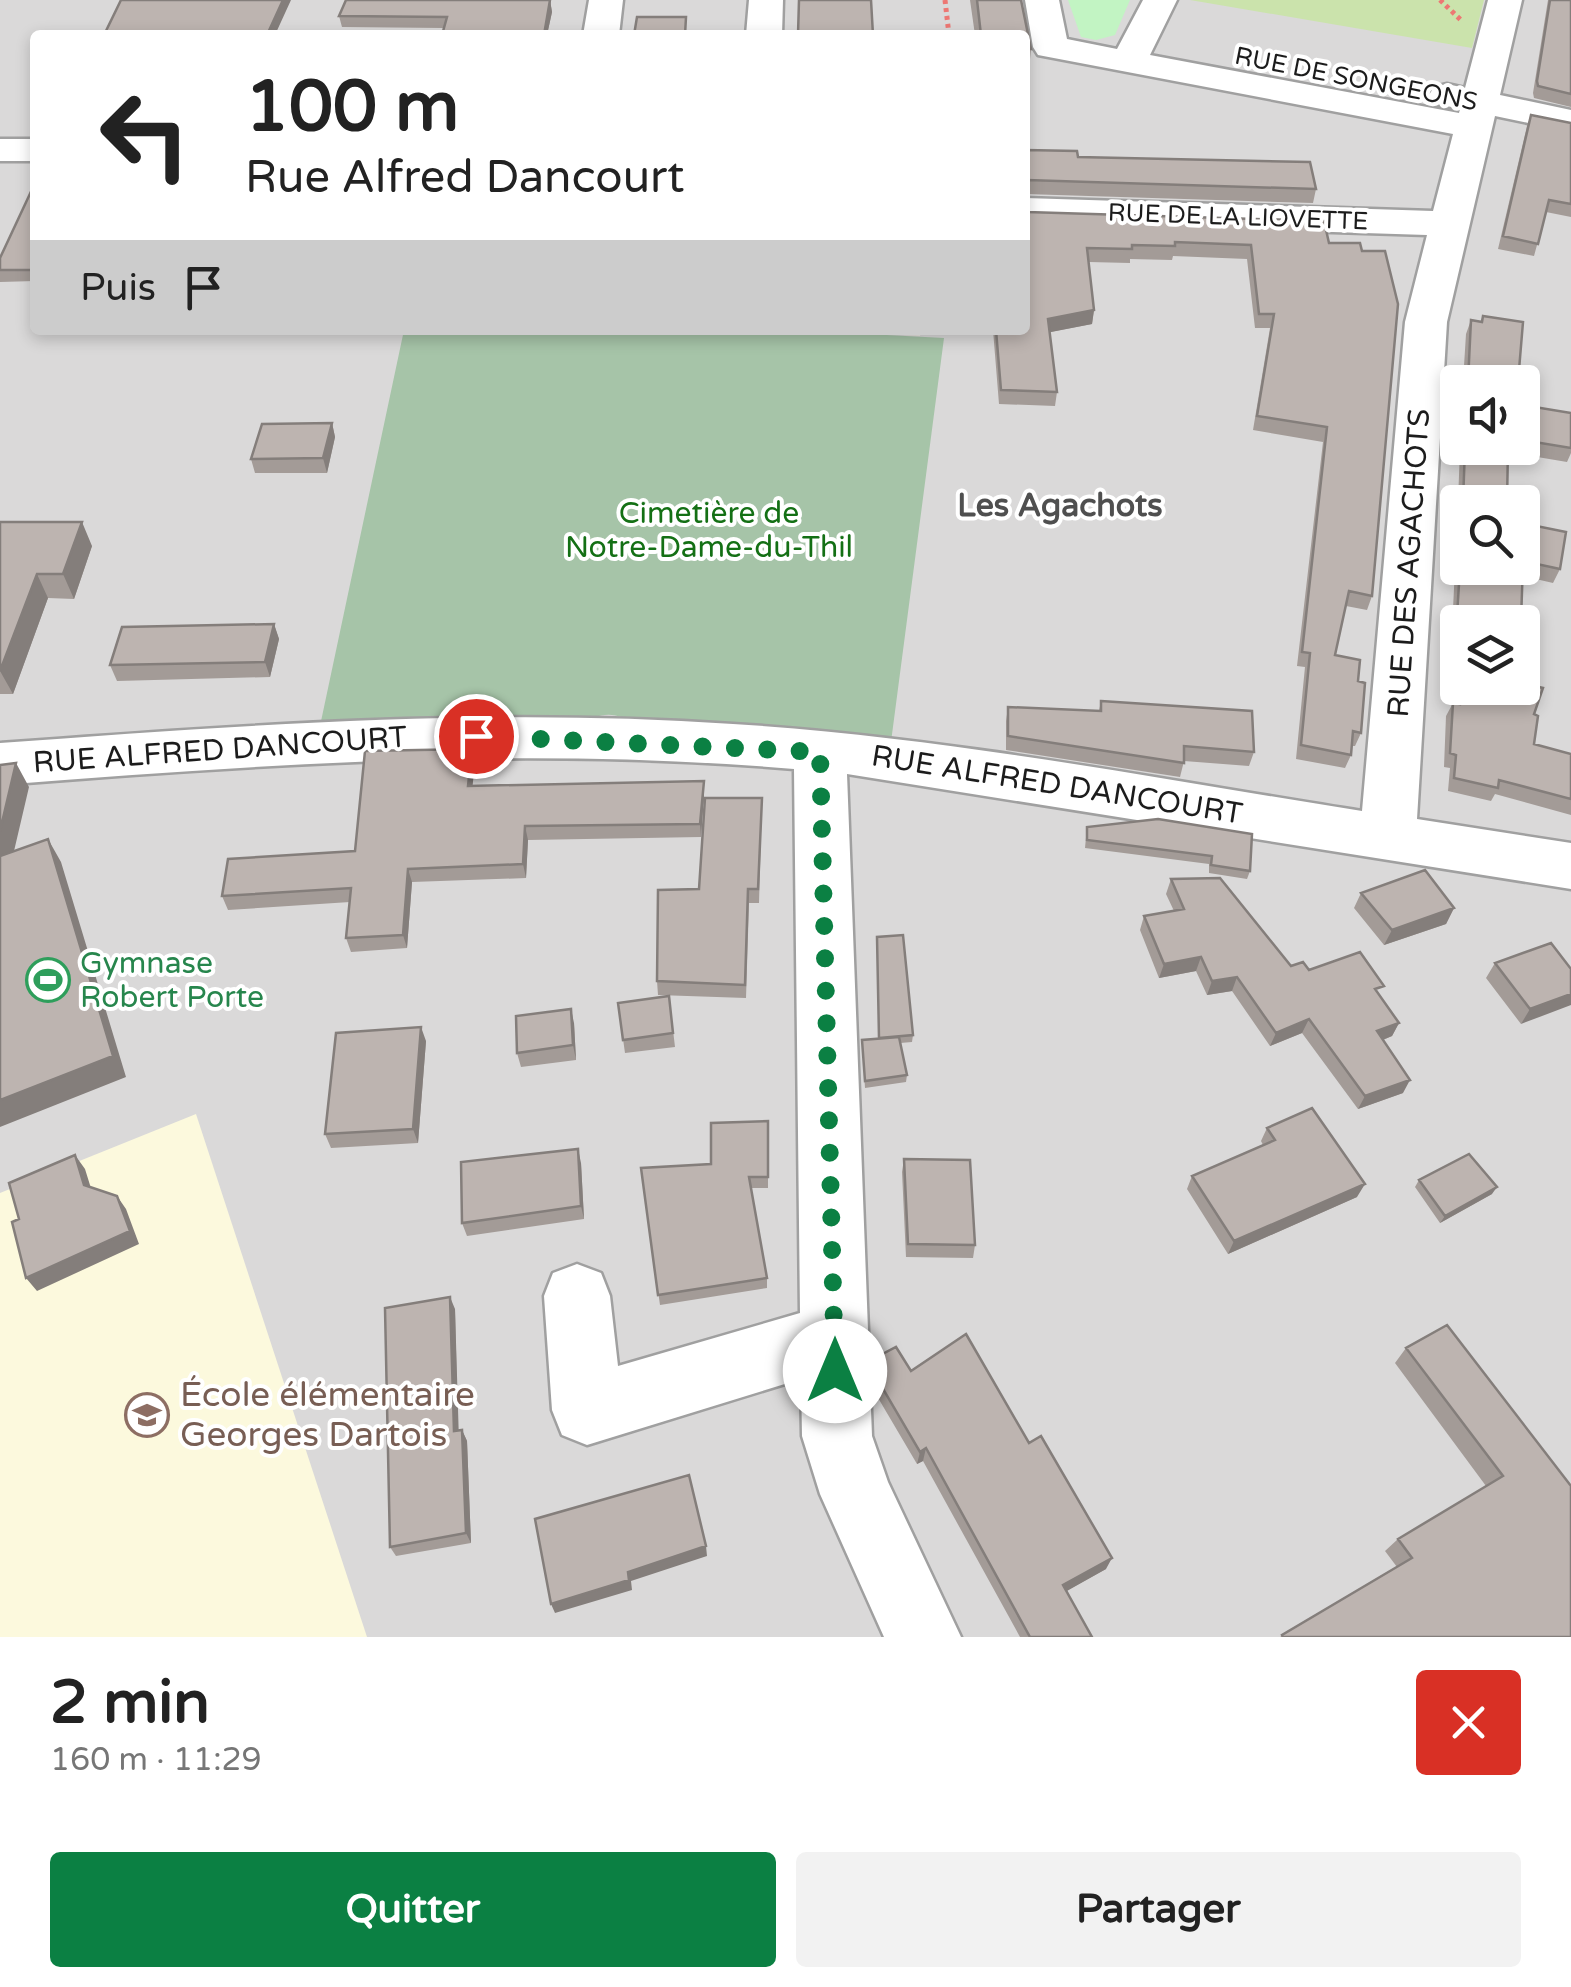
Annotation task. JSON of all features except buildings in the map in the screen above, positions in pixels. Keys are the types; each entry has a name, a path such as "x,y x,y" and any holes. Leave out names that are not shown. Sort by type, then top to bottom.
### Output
{"street":[{"path":"602,30 606,0"},
{"path":"764,30 766,0"},
{"name":"RUE DE SONGEONS","path":"1042,0 1051,46 1135,49 1477,116 1571,121"},
{"path":"1135,49 1160,0"},
{"name":"RUE DES AGACHOTS","path":"1388,836 1426,322 1505,0"},
{"path":"0,150 30,150"},
{"name":"RUE DE LA LIOVETTE","path":"1030,210 1452,224"},
{"name":"RUE ALFRED DANCOURT","path":"0,764 446,736 572,738 820,752 903,759 1571,866"},
{"path":"820,752 835,1406 844,1464 923,1637"},
{"path":"577,1296 588,1410 836,1336"}],"path":[{"path":"945,0 948,30"}],"shaded area":[{"path":"0,0 1571,0 1571,1637 0,1637"},
{"name":"École élémentaire Georges Dartois","path":"196,1114 367,1637 0,1637 0,1193"}],"green space":[{"path":"1068,0 1130,0 1115,35 1096,40 1081,37"},
{"path":"1190,0 1484,0 1472,48"},
{"name":"Cimetière de Notre-Dame-du-Thil","path":"403,335 944,338 891,742 638,726 622,717 607,715 577,727 320,726"}],"place":[{"name":"Gymnase Robert Porte","path":"48,980"},
{"name":"École élémentaire Georges Dartois","path":"147,1415"}],"district":[{"name":"Les Agachots","path":"1060,506"}],"route":[{"path":"476,736 820,752 835,1371"}]}
